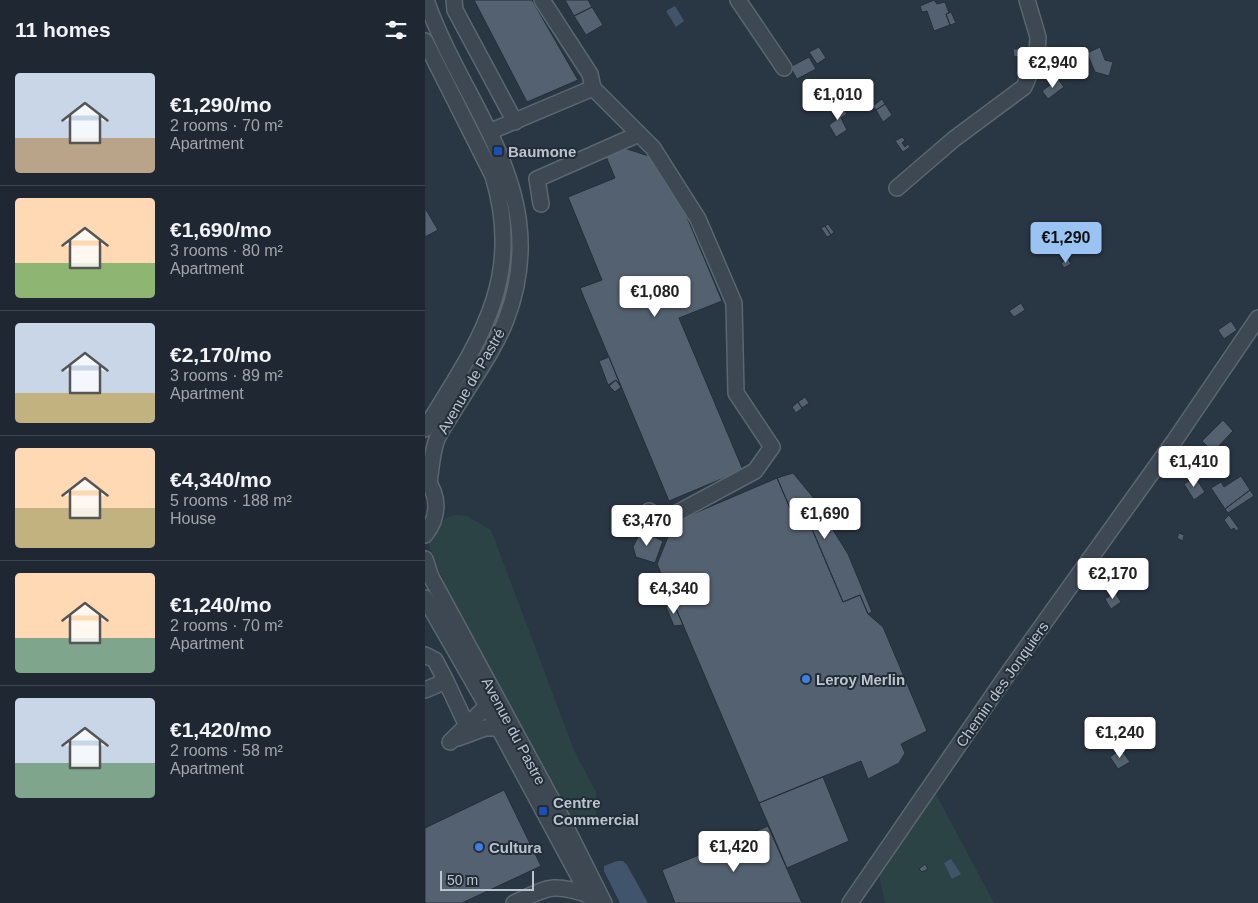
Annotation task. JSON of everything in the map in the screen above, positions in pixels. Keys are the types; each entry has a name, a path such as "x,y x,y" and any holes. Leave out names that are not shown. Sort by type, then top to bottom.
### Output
{"street":[{"name":"Avenue de Pastré","path":"427,0 435,26 489,132 508,176 517,204 520,249 518,272 506,320 495,344 436,440 427,480"},
{"path":"453,0 455,10 515,122"},
{"path":"542,0 590,74 593,88 653,148 698,219 734,302 736,393 773,447 755,471 664,520 649,511"},
{"path":"738,0 784,68"},
{"path":"897,188 954,139 1024,87 1037,57 1039,37 1027,0"},
{"name":"Avenue de Pastré","path":"425,41 493,176 501,199 505,249 493,308 471,353 425,429"},
{"path":"489,132 593,88"},
{"path":"541,204 537,180 639,134"},
{"name":"Chemin des Jonquiers","path":"850,903 1009,672 1175,440 1257,321"},
{"path":"425,535 436,511 436,499 427,480"},
{"name":"Avenue du Pastre","path":"425,558 431,577 548,793 604,903"},
{"name":"Avenue du Pastre","path":"425,598 484,700 591,899"},
{"path":"425,655 435,660 467,726"},
{"path":"425,690 446,681 484,700 467,726 450,742 485,728 499,728"},
{"path":"514,903 550,887 571,889 591,899"}],"green space":[{"path":"455,515 467,516 491,530 574,750 596,792 596,814 590,822 577,824 565,816 450,597 425,535 448,517"},
{"path":"935,792 994,903 885,903 877,866"}],"water":[{"path":"675,6 684,21 676,27 666,11"},
{"path":"951,859 961,874 952,879 944,863"},
{"path":"617,861 623,861 627,865 648,903 620,903 604,871 604,866"}],"building":[{"path":"474,0 532,0 578,80 527,102"},
{"path":"565,0 588,0 592,7 574,16"},
{"path":"934,0 937,4 945,2 949,13 946,14 950,25 934,31 927,11 922,12 920,6"},
{"path":"592,7 603,25 586,35 574,16"},
{"path":"951,12 956,23 950,25 946,14"},
{"path":"819,47 826,58 817,64 809,52"},
{"path":"1100,47 1105,60 1113,62 1109,76 1095,72 1087,53"},
{"path":"1029,48 1030,55 1014,57 1013,49"},
{"path":"809,57 816,69 797,79 790,67"},
{"path":"1058,79 1064,87 1048,99 1042,91"},
{"path":"882,99 885,104 876,110 873,106"},
{"path":"885,104 892,115 883,122 876,110"},
{"path":"842,105 847,114 841,118 847,130 836,137 829,125 836,120 831,111"},
{"path":"902,137 905,140 902,143 905,147 908,144 910,147 903,152 895,141"},
{"path":"621,147 658,159 679,198 722,301 679,318 743,470 669,501 580,288 602,280 568,197 615,178 605,154"},
{"path":"425,208 438,230 425,237"},
{"path":"828,224 834,232 831,235 825,226"},
{"path":"825,226 831,235 827,237 821,228"},
{"path":"1068,259 1071,264 1064,268 1061,263"},
{"path":"1021,303 1025,310 1014,317 1009,311"},
{"path":"1231,321 1237,330 1224,339 1218,330"},
{"path":"609,357 621,387 616,380 608,385 599,361"},
{"path":"616,380 621,387 615,392 609,386"},
{"path":"805,397 809,403 802,408 798,402"},
{"path":"798,402 802,408 796,413 792,407"},
{"path":"1223,420 1233,431 1213,452 1202,441"},
{"path":"793,473 812,496 848,554 872,612 868,614 860,595 843,602 801,503 790,508 777,478"},
{"path":"1241,476 1250,490 1225,509 1211,488 1221,482 1224,487"},
{"path":"1195,477 1205,492 1194,500 1184,484"},
{"name":"Leroy Merlin","path":"777,478 790,508 801,503 843,602 860,595 868,614 883,627 927,731 901,744 905,753 899,763 868,779 861,761 759,803 657,564 674,522"},
{"path":"1250,490 1254,496 1228,513 1225,509"},
{"path":"1229,515 1239,529 1236,531 1234,528 1231,530 1224,520"},
{"path":"641,531 663,541 655,563 636,557 633,547"},
{"path":"1179,533 1184,535 1183,541 1177,538"},
{"path":"1115,592 1121,602 1111,609 1105,599"},
{"path":"673,602 683,625 674,626 666,607"},
{"path":"1121,749 1130,762 1118,769 1110,757"},
{"path":"823,777 849,841 787,868 759,803"},
{"name":"Cultura","path":"504,790 541,866 462,903 425,903 425,828"},
{"path":"768,826 802,903 675,903 662,870 704,853 700,846 732,833 735,840"},
{"path":"925,864 928,869 922,872 919,869"}],"place":[{"name":"Baumone","path":"498,151"},
{"name":"Leroy Merlin","path":"806,679"},
{"name":"Centre Commercial","path":"543,811"},
{"name":"Cultura","path":"479,847"}]}
